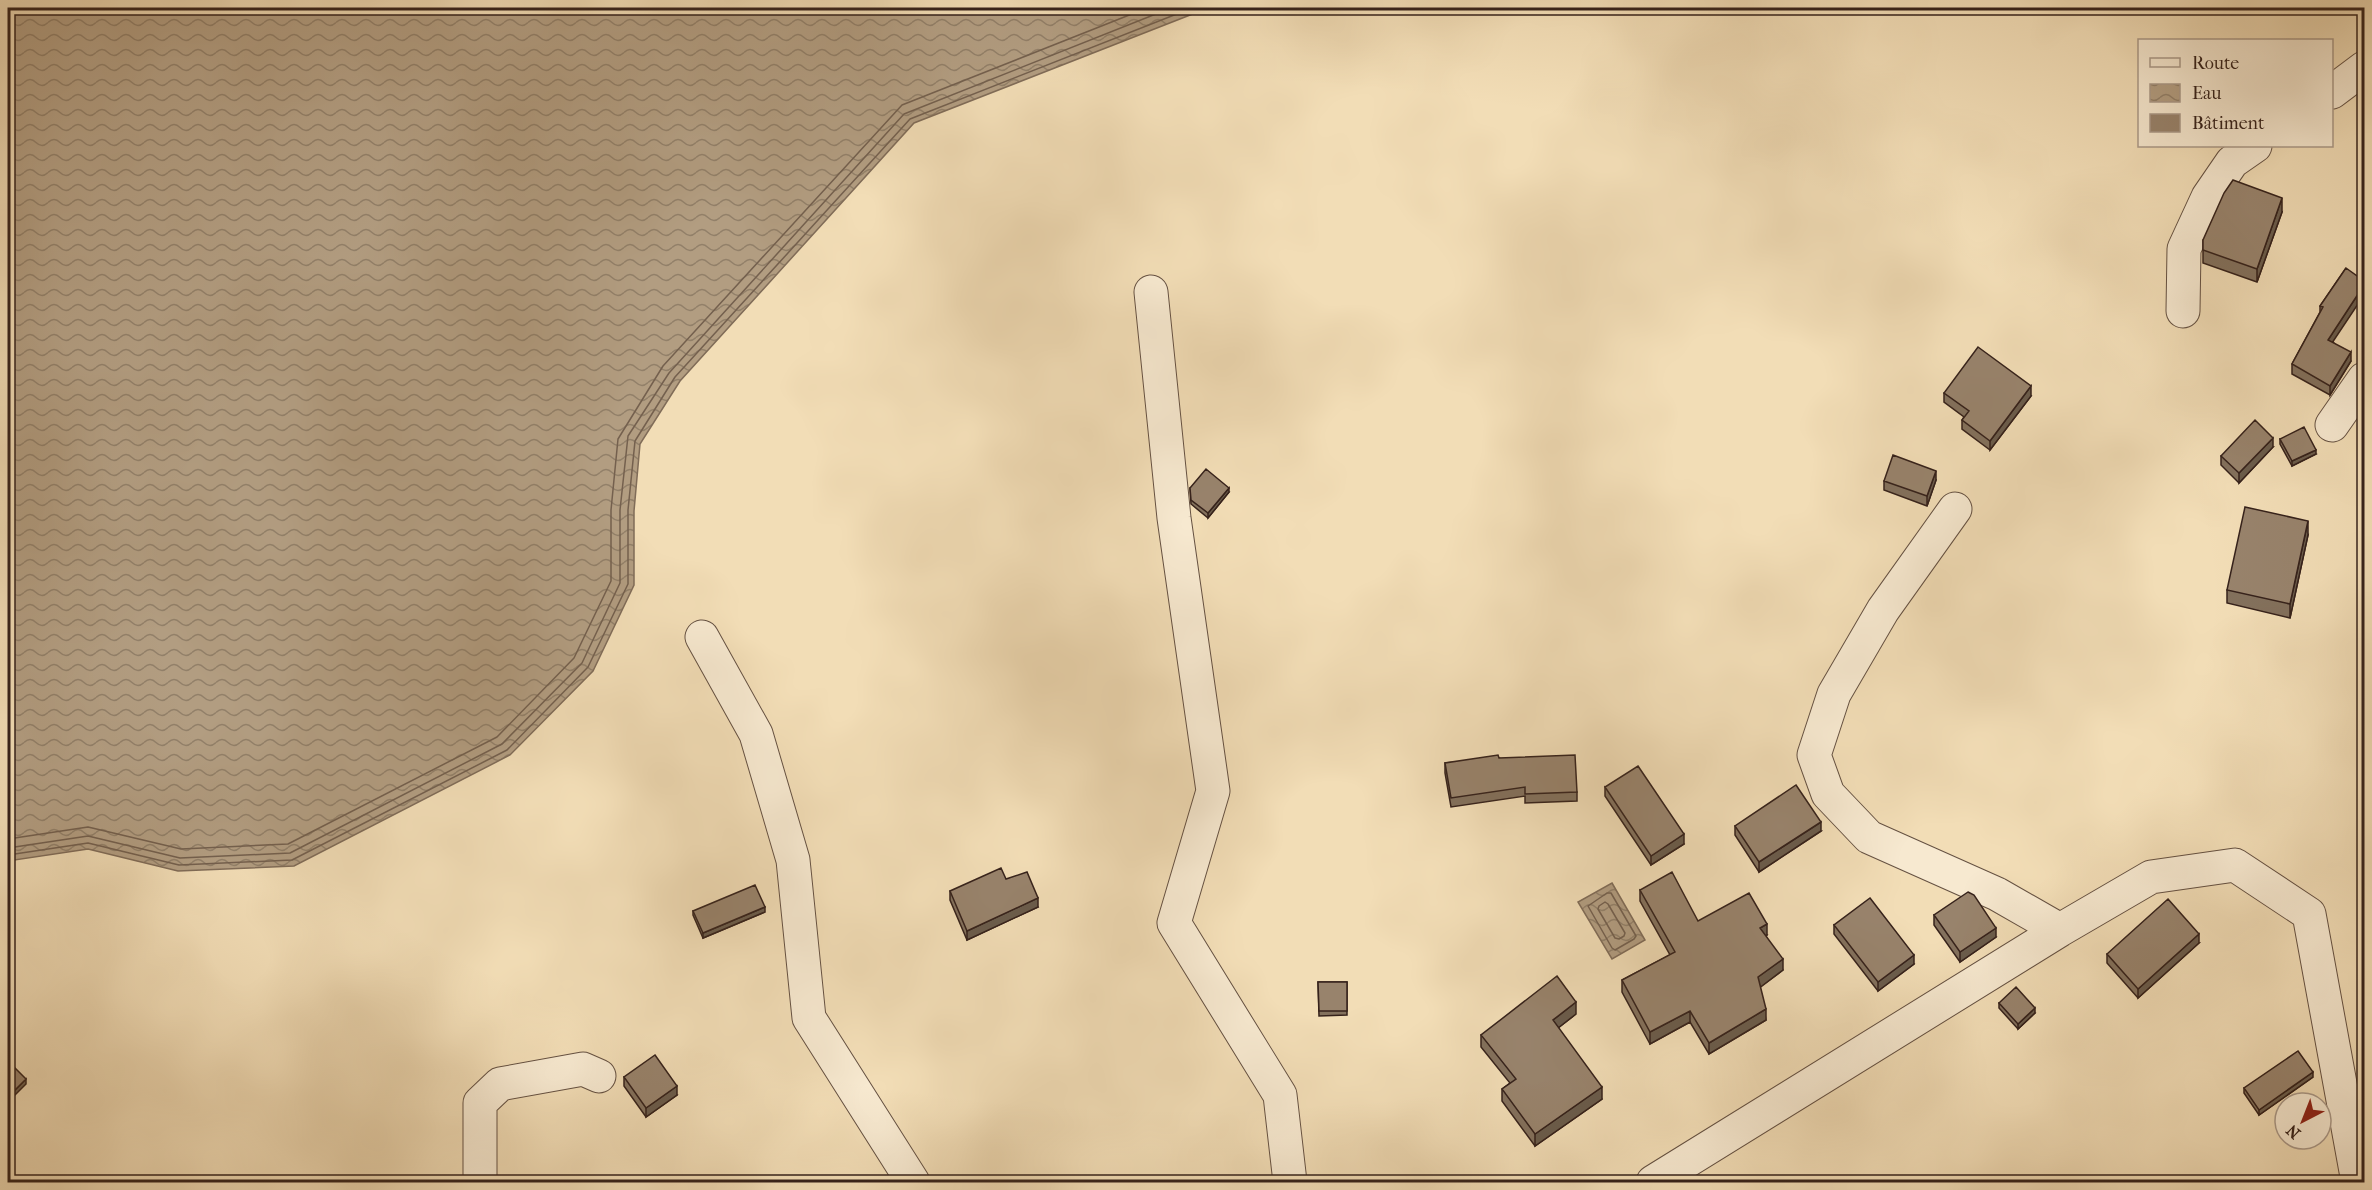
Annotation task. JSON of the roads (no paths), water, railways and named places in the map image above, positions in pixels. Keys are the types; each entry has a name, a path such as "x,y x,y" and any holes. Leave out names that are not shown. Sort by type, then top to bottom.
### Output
{"street":[{"path":"2333,91 2364,68"},
{"path":"2183,311 2184,249 2208,197 2232,162 2254,147"},
{"path":"1151,292 1174,518 1213,791 1174,923 1280,1095 1290,1182"},
{"path":"2332,425 2364,380"},
{"path":"1955,509 1883,610 1834,694 1814,755 1828,794 1869,837 1997,894 2060,930"},
{"path":"702,637 756,734 793,860 809,1018 913,1182"},
{"path":"1653,1182 2060,930 2151,877 2235,865 2308,914 2358,1182"},
{"path":"480,1182 480,1103 500,1084 583,1069 599,1076"}],"water":[{"path":"8,8 1208,8 914,123 680,381 640,444 634,511 634,585 593,671 510,755 294,866 178,871 88,849 8,861"},
{"path":"1612,883 1645,940 1612,959 1578,902"}]}
